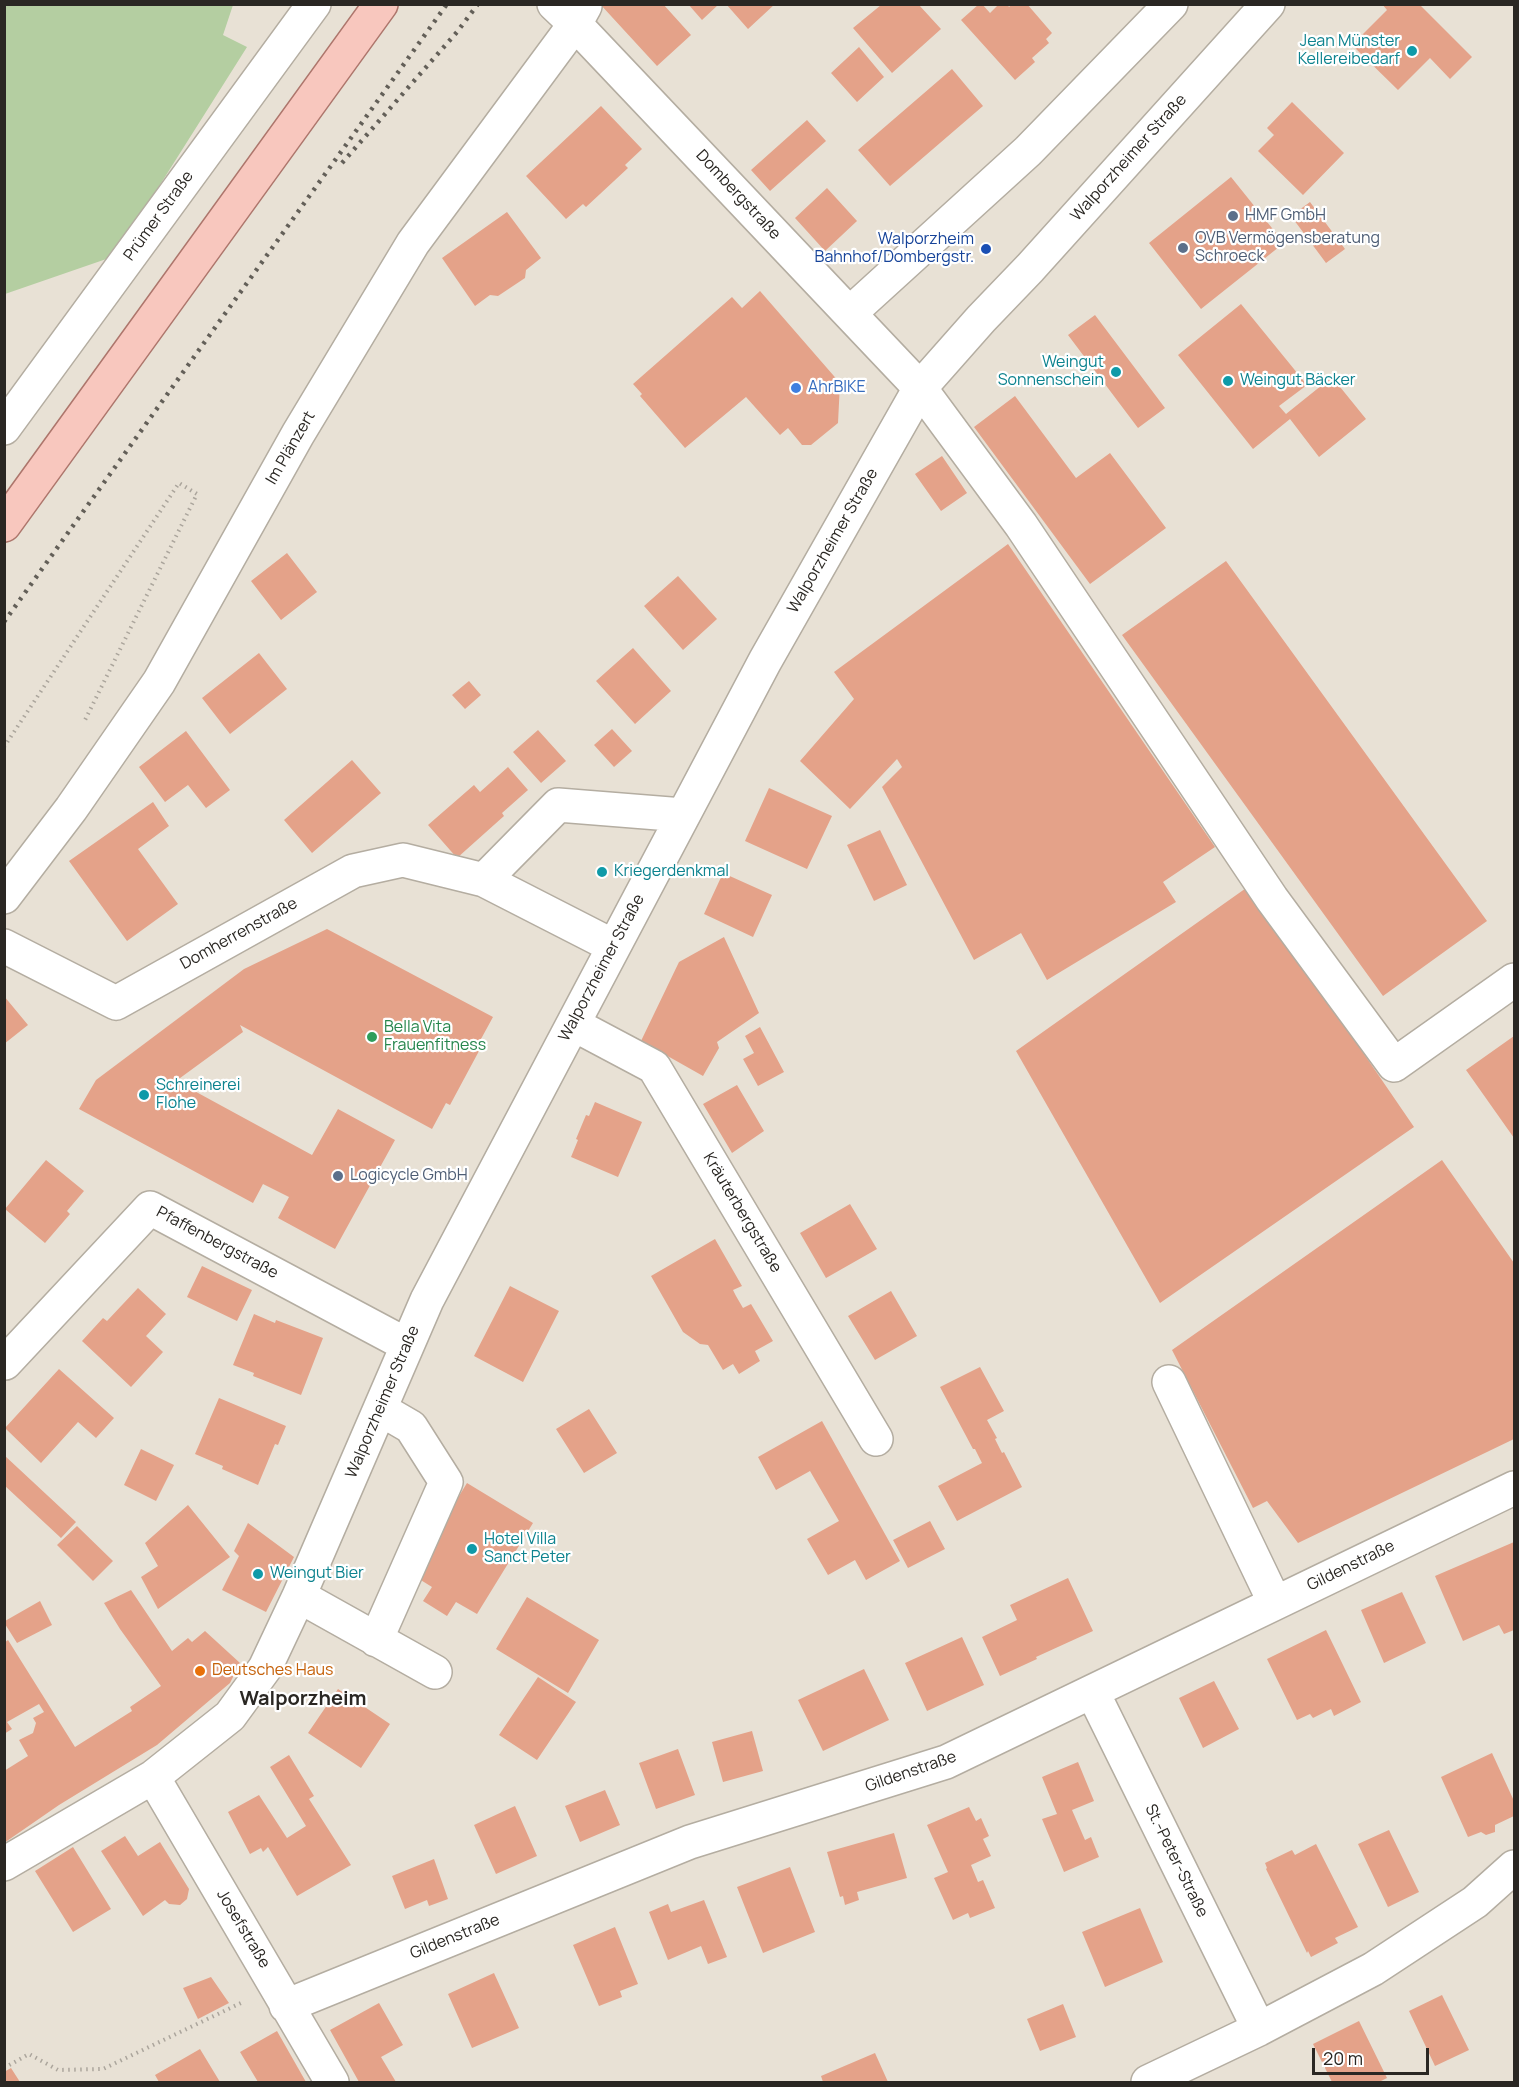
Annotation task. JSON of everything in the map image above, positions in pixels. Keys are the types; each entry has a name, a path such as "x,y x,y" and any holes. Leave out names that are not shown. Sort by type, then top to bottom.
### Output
{"main road":[{"path":"4,525 381,4"}],"street":[{"name":"Prümer Straße","path":"4,428 314,4"},
{"path":"850,313 1028,151 1171,4"},
{"name":"Walporzheimer Straße","path":"4,1864 153,1777 230,1716 265,1668 299,1596 428,1300 765,660 920,388 1268,4"},
{"name":"Dombergstraße","path":"572,11 920,388 1021,525 1272,899 1394,1065 1515,981"},
{"name":"Im Plänzert","path":"4,897 71,809 159,682 298,434 413,243 572,11"},
{"path":"484,880 558,805 683,815"},
{"name":"Domherrenstraße","path":"4,946 116,1003 353,871 403,860 484,880 613,946"},
{"name":"Kräuterbergstraße","path":"573,1024 654,1067 876,1439"},
{"name":"Pfaffenbergstraße","path":"5,1363 150,1208 407,1345"},
{"path":"1169,1382 1275,1603"},
{"path":"376,1640 446,1482 411,1427 380,1409"},
{"name":"Gildenstraße","path":"281,1996 690,1842 946,1762 1515,1488"},
{"path":"299,1596 435,1672"},
{"name":"St.-Peter-Straße","path":"1093,1693 1259,2029"},
{"name":"Josefstraße","path":"153,1777 332,2082"},
{"path":"1148,2082 1259,2029 1373,1969 1475,1902 1515,1867"}],"path":[{"path":"4,747 179,483 197,494 83,724"},
{"path":"4,2068 29,2054 58,2070 104,2069 281,1996"}],"green space":[{"path":"4,5 233,5 223,35 247,47 115,256 5,294"}],"building":[{"path":"600,4 663,4 691,35 657,66"},
{"path":"688,4 719,4 702,20"},
{"path":"726,4 775,4 748,29"},
{"path":"979,4 982,4 990,13 999,4 1007,4 1009,7 1012,4 1027,4 1052,33 1046,39 1049,43 1032,58 1035,62 1015,80 961,20"},
{"name":"Jean Münster Kellereibedarf","path":"1382,4 1419,4 1472,57 1450,79 1430,58 1398,90 1352,45 1387,10"},
{"path":"881,5 919,5 941,29 892,73 853,28"},
{"path":"859,47 884,77 857,102 831,73"},
{"path":"952,69 983,106 890,186 858,150"},
{"path":"1292,102 1344,153 1303,195 1258,151 1274,135 1267,128"},
{"path":"601,106 642,149 625,165 628,168 586,207 583,204 566,219 526,176"},
{"path":"807,120 826,141 770,191 751,170"},
{"path":"1231,177 1284,243 1201,309 1149,243"},
{"path":"827,188 857,221 825,251 795,218"},
{"path":"1310,202 1345,249 1326,263 1291,216"},
{"path":"507,212 541,258 526,270 525,278 498,296 490,295 475,306 442,258"},
{"path":"760,291 840,383 838,423 811,445 802,445 788,428 780,435 746,397 685,448 640,396 642,394 633,384 732,297 742,308"},
{"path":"1241,304 1307,385 1279,406 1286,414 1332,377 1366,419 1319,457 1290,419 1253,449 1178,355"},
{"name":"Weingut Sonnenschein","path":"1095,315 1165,408 1138,428 1068,335"},
{"path":"1015,396 1076,478 1110,453 1166,528 1090,584 974,427"},
{"path":"942,456 967,493 941,511 915,474"},
{"path":"1008,544 1215,847 1163,882 1176,902 1047,980 1021,933 974,960 882,787 902,767 897,759 850,809 800,761 854,699 834,672"},
{"path":"287,553 317,592 281,620 251,581"},
{"path":"1226,561 1487,921 1383,996 1122,635"},
{"path":"678,576 717,619 683,650 644,606"},
{"path":"633,648 671,691 635,724 596,681"},
{"path":"259,653 287,689 230,734 202,698"},
{"path":"469,681 481,695 465,709 452,695"},
{"path":"612,729 632,751 614,767 594,745"},
{"path":"538,730 566,761 541,783 513,752"},
{"path":"186,731 230,790 206,808 188,785 165,802 139,767"},
{"path":"352,760 381,793 312,853 284,820"},
{"path":"508,767 528,790 502,813 504,816 457,858 428,825 474,785 480,792"},
{"path":"769,788 832,816 807,869 745,841"},
{"path":"153,802 169,826 138,849 178,904 127,941 69,861"},
{"path":"880,830 907,885 874,901 847,845"},
{"path":"723,873 772,895 753,937 704,914"},
{"path":"1249,886 1414,1127 1160,1303 1016,1051"},
{"path":"327,929 493,1017 475,1050 479,1051 450,1105 446,1103 432,1129 240,1025 243,1032 176,1081 312,1155 338,1109 395,1140 335,1249 278,1218 289,1197 263,1184 253,1203 79,1109 96,1080 244,969"},
{"path":"724,937 759,1013 717,1042 719,1048 703,1076 641,1041 679,962"},
{"path":"4,996 28,1025 4,1044"},
{"path":"760,1027 784,1072 758,1086 743,1059 754,1053 745,1036"},
{"path":"1514,1036 1514,1138 1466,1070"},
{"path":"737,1085 764,1131 732,1153 703,1104"},
{"path":"595,1102 642,1122 618,1177 571,1157 586,1115 589,1116"},
{"path":"46,1160 84,1191 67,1211 70,1214 45,1243 5,1209"},
{"path":"1442,1160 1514,1263 1514,1439 1298,1543 1267,1501 1253,1508 1172,1350"},
{"path":"850,1204 877,1249 826,1278 800,1233"},
{"path":"715,1239 742,1286 733,1290 736,1296 743,1308 751,1304 773,1341 755,1351 760,1361 739,1374 733,1364 723,1370 708,1345 700,1344 683,1332 651,1276"},
{"path":"202,1266 252,1290 237,1321 187,1297"},
{"path":"510,1286 559,1311 523,1382 474,1356"},
{"path":"138,1288 166,1314 146,1336 163,1352 131,1387 82,1341 103,1318 107,1321"},
{"path":"891,1291 917,1336 875,1360 848,1316"},
{"path":"254,1314 323,1338 301,1395 253,1376 254,1373 233,1365"},
{"path":"980,1367 1004,1411 987,1420 1002,1453 1004,1452 1022,1487 957,1521 938,1486 982,1463 940,1387"},
{"path":"59,1369 114,1418 96,1438 78,1422 41,1463 5,1428"},
{"path":"219,1398 286,1426 278,1445 275,1444 258,1485 195,1454"},
{"path":"589,1409 617,1453 584,1473 556,1429"},
{"path":"822,1421 900,1561 866,1580 855,1560 828,1575 807,1539 839,1521 810,1471 776,1490 758,1457"},
{"path":"141,1449 174,1465 156,1501 124,1485"},
{"path":"4,1455 76,1522 61,1538 4,1485"},
{"name":"Hotel Villa Sanct Peter","path":"467,1483 533,1523 477,1614 456,1602 447,1616 423,1601 432,1587 411,1574"},
{"path":"188,1505 230,1557 158,1609 141,1577 158,1566 145,1543"},
{"path":"930,1521 945,1549 908,1568 893,1540"},
{"name":"Weingut Bier","path":"248,1523 294,1557 266,1612 222,1590 239,1556 234,1551"},
{"path":"77,1526 113,1561 93,1581 57,1545"},
{"path":"1514,1542 1514,1630 1504,1634 1499,1625 1463,1641 1435,1576"},
{"path":"1068,1578 1093,1631 1000,1676 982,1637 1017,1620 1010,1605"},
{"path":"131,1590 172,1651 188,1638 192,1642 205,1631 240,1663 230,1683 157,1745 59,1805 4,1843 4,1771 28,1756 19,1740 33,1733 36,1723 33,1718 44,1712 39,1704 7,1722 12,1729 4,1734 4,1643 8,1640 75,1747 132,1711 130,1707 161,1686 104,1603"},
{"path":"1402,1592 1426,1643 1384,1663 1361,1610"},
{"path":"527,1597 599,1640 568,1693 496,1649"},
{"path":"40,1601 52,1625 17,1643 5,1621"},
{"path":"1326,1630 1361,1702 1334,1716 1331,1709 1313,1718 1310,1714 1297,1720 1267,1659"},
{"path":"962,1637 984,1685 927,1711 905,1663"},
{"path":"864,1669 889,1720 823,1751 798,1700"},
{"path":"538,1677 576,1702 537,1760 499,1735"},
{"path":"1214,1681 1239,1729 1203,1748 1179,1698"},
{"path":"338,1689 390,1724 361,1768 308,1733"},
{"path":"752,1731 763,1771 723,1782 712,1742"},
{"path":"678,1749 695,1795 656,1809 639,1763"},
{"path":"1492,1753 1514,1801 1514,1816 1495,1825 1495,1832 1486,1835 1481,1832 1468,1837 1441,1777"},
{"path":"289,1755 314,1796 309,1799 351,1865 297,1896 268,1847 263,1852 261,1848 250,1854 228,1812 259,1795 287,1838 306,1826 270,1767"},
{"path":"1078,1762 1094,1801 1072,1810 1085,1840 1091,1837 1099,1857 1064,1872 1042,1819 1057,1814 1042,1777"},
{"path":"605,1790 620,1825 580,1842 565,1806"},
{"path":"515,1806 537,1856 496,1874 474,1825"},
{"path":"969,1807 976,1821 981,1818 989,1836 983,1839 991,1856 971,1865 978,1882 983,1880 995,1908 970,1918 968,1913 953,1920 934,1878 948,1872 927,1825"},
{"path":"1389,1830 1419,1892 1388,1907 1358,1844"},
{"path":"894,1833 907,1878 857,1892 859,1900 845,1905 843,1896 840,1897 827,1852"},
{"path":"125,1836 138,1856 160,1842 189,1889 187,1899 180,1905 169,1904 165,1900 143,1916 101,1851"},
{"path":"1316,1844 1358,1927 1335,1938 1338,1943 1311,1957 1308,1951 1307,1953 1265,1863 1292,1850 1295,1855"},
{"path":"73,1847 111,1909 73,1932 35,1871"},
{"path":"434,1859 448,1899 429,1906 427,1900 405,1909 392,1876"},
{"path":"790,1867 815,1932 763,1953 737,1887"},
{"path":"704,1900 727,1957 708,1964 701,1946 668,1960 649,1912 668,1904 671,1912"},
{"path":"1140,1908 1163,1962 1105,1987 1082,1932"},
{"path":"615,1927 638,1984 620,1991 622,1997 599,2006 573,1945"},
{"path":"494,1973 519,2028 472,2048 448,1994"},
{"path":"211,1977 229,2003 198,2019 183,1988"},
{"path":"1442,1995 1469,2050 1435,2066 1409,2011"},
{"path":"379,2003 403,2045 381,2057 396,2082 359,2082 330,2030"},
{"path":"1063,2004 1076,2037 1040,2051 1027,2019"},
{"path":"1359,2021 1387,2078 1379,2082 1332,2082 1313,2044"},
{"path":"277,2031 306,2082 258,2082 240,2052"},
{"path":"200,2049 220,2082 159,2082 155,2075"},
{"path":"875,2053 888,2082 823,2082 821,2076"},
{"path":"11,2068 20,2082 4,2082 4,2072"}],"railway":[{"path":"4,622 447,4"},
{"path":"342,163 457,32 478,4"}],"place":[{"name":"Jean Münster Kellereibedarf","path":"1412,51"},
{"name":"HMF GmbH","path":"1233,216"},
{"name":"OVB Vermögensberatung Schroeck","path":"1183,248"},
{"name":"Walporzheim Bahnhof/Dombergstr.","path":"986,249"},
{"name":"Weingut Sonnenschein","path":"1116,372"},
{"name":"Weingut Bäcker","path":"1228,381"},
{"name":"AhrBIKE","path":"796,388"},
{"name":"Kriegerdenkmal","path":"602,872"},
{"name":"Bella Vita Frauenfitness","path":"372,1037"},
{"name":"Schreinerei Flohe","path":"144,1095"},
{"name":"Logicycle GmbH","path":"338,1176"},
{"name":"Hotel Villa Sanct Peter","path":"472,1549"},
{"name":"Weingut Bier","path":"258,1574"},
{"name":"Deutsches Haus","path":"200,1671"}],"district":[{"name":"Walporzheim","path":"303,1699"}]}
